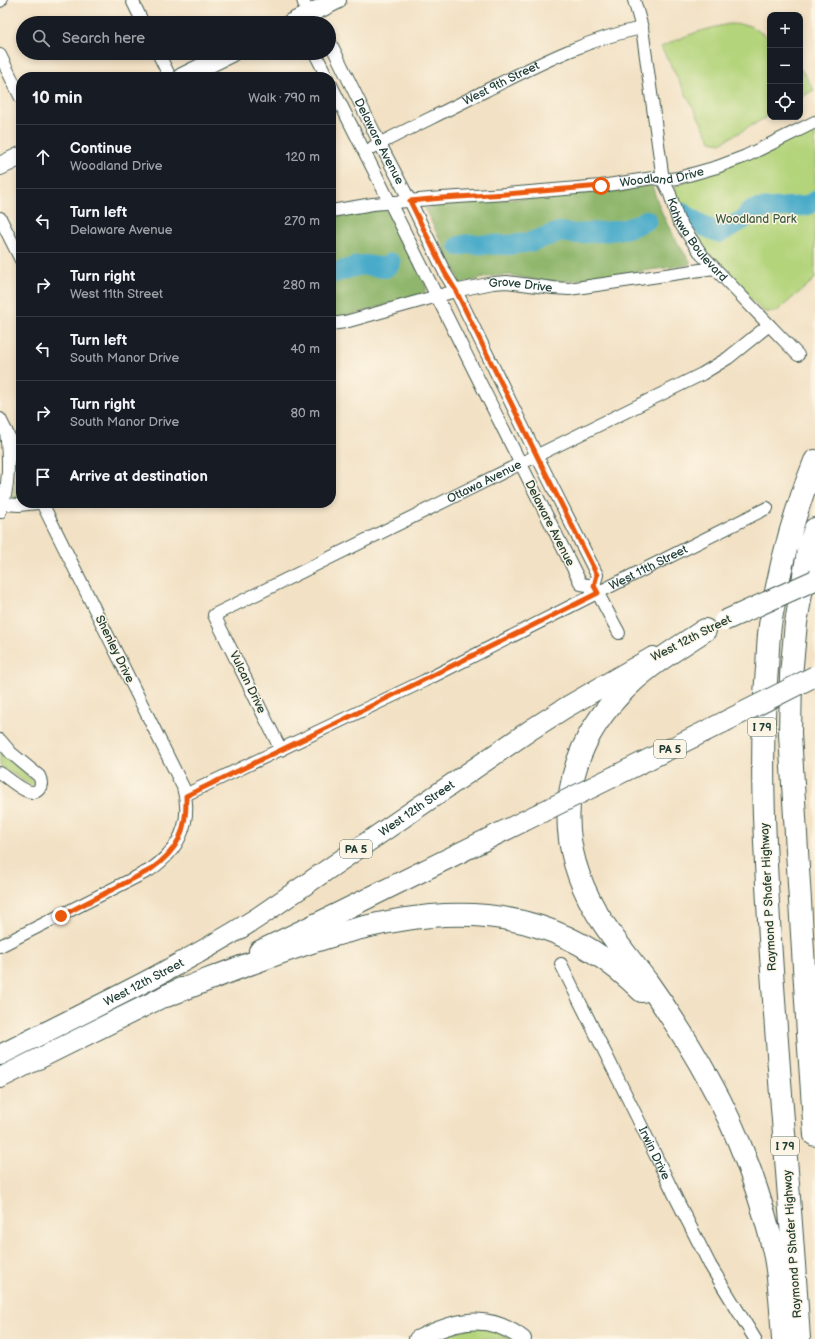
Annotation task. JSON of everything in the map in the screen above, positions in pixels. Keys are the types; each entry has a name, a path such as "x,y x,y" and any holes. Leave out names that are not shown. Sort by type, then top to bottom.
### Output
{"highway":[{"name":"Raymond P Shafer Highway","path":"799,1339 788,1293 774,999 765,860 762,728 771,621 780,568 792,524 815,461"},
{"name":"I 79","path":"815,529 809,546 796,623 791,676 790,734 807,1026 815,1135"},
{"path":"705,630 642,674 618,695 597,722 575,768 569,800 569,822 572,851 588,898 604,925 665,1008 710,1082 731,1125 755,1188 775,1259 788,1293 783,1339"},
{"path":"166,996 292,948 345,931 421,917 458,915 490,916 520,920 551,930 581,944 601,957 625,975 651,1000 664,1015 696,1059"}],"main road":[{"path":"307,13 337,0"},
{"path":"192,72 217,60"},
{"path":"0,166 16,158"},
{"name":"West 12th Street","path":"0,1055 157,977 225,939 538,725 625,672 705,630 815,580"},
{"name":"West 12th Street","path":"0,1078 166,996 338,914 815,676"}],"street":[{"path":"132,0 140,16"},
{"name":"Kahkwa Boulevard","path":"634,0 642,28 663,180 670,194 678,220 694,245 714,268 798,355"},
{"name":"West 9th Street","path":"365,151 534,66 594,41 642,28"},
{"name":"Delaware Avenue","path":"336,54 445,273 456,291 597,575 596,590 618,633"},
{"path":"0,55 16,88"},
{"path":"162,60 168,72"},
{"path":"318,60 324,72"},
{"name":"Delaware Avenue","path":"336,94 581,584 596,590"},
{"name":"Woodland Drive","path":"336,210 391,202 601,186 653,178 663,180 690,175 746,156 815,122"},
{"path":"0,218 16,250"},
{"name":"Grove Drive","path":"336,323 456,291 493,283 507,282 569,289 714,268"},
{"name":"Ottawa Avenue","path":"214,615 702,374 728,358 769,325"},
{"path":"0,419 16,450"},
{"path":"6,431 9,466 1,508 16,506"},
{"name":"Shenley Drive","path":"44,508 168,755 186,796"},
{"name":"West 11th Street","path":"186,796 424,681 596,590 767,508"},
{"name":"Vulcan Drive","path":"214,615 281,750"},
{"path":"0,740 11,753 39,776 40,786 32,792 25,791 0,773"},
{"path":"0,946 160,864 174,849 182,832 185,817 186,796"},
{"name":"Irwin Drive","path":"561,964 707,1258 755,1339"},
{"path":"417,1339 450,1325 471,1321 488,1322 509,1330 523,1339"}],"green space":[{"path":"729,24 748,25 767,36 767,117 721,143 711,141 661,47 677,39"},
{"path":"803,72 805,75 814,90 803,96"},
{"name":"Woodland Park","path":"815,128 815,279 776,312 764,312 706,252 686,223 675,193 675,187"},
{"path":"652,185 668,225 690,261 690,264 560,282 538,281 511,275 491,276 459,284 458,276 425,209 437,205 461,202 533,198"},
{"path":"386,209 426,286 426,290 423,294 336,318 336,217 349,213"},
{"path":"16,469 16,499 14,497"},
{"path":"0,752 33,781 34,784 32,786 0,766"},
{"path":"476,1326 496,1331 511,1339 429,1339"}],"waterway":[{"path":"683,213 705,227 720,233 744,219 749,212 756,209 806,206 815,201"},
{"path":"459,246 468,244 508,245 531,242 559,232 576,234 612,231 629,228 647,220"},
{"path":"336,272 365,265 385,268 391,263"}],"route":[{"path":"61,916 160,864 177,844 182,832 186,808 186,796 424,681 488,647 598,593 594,586 597,575 410,201 601,186"}]}
